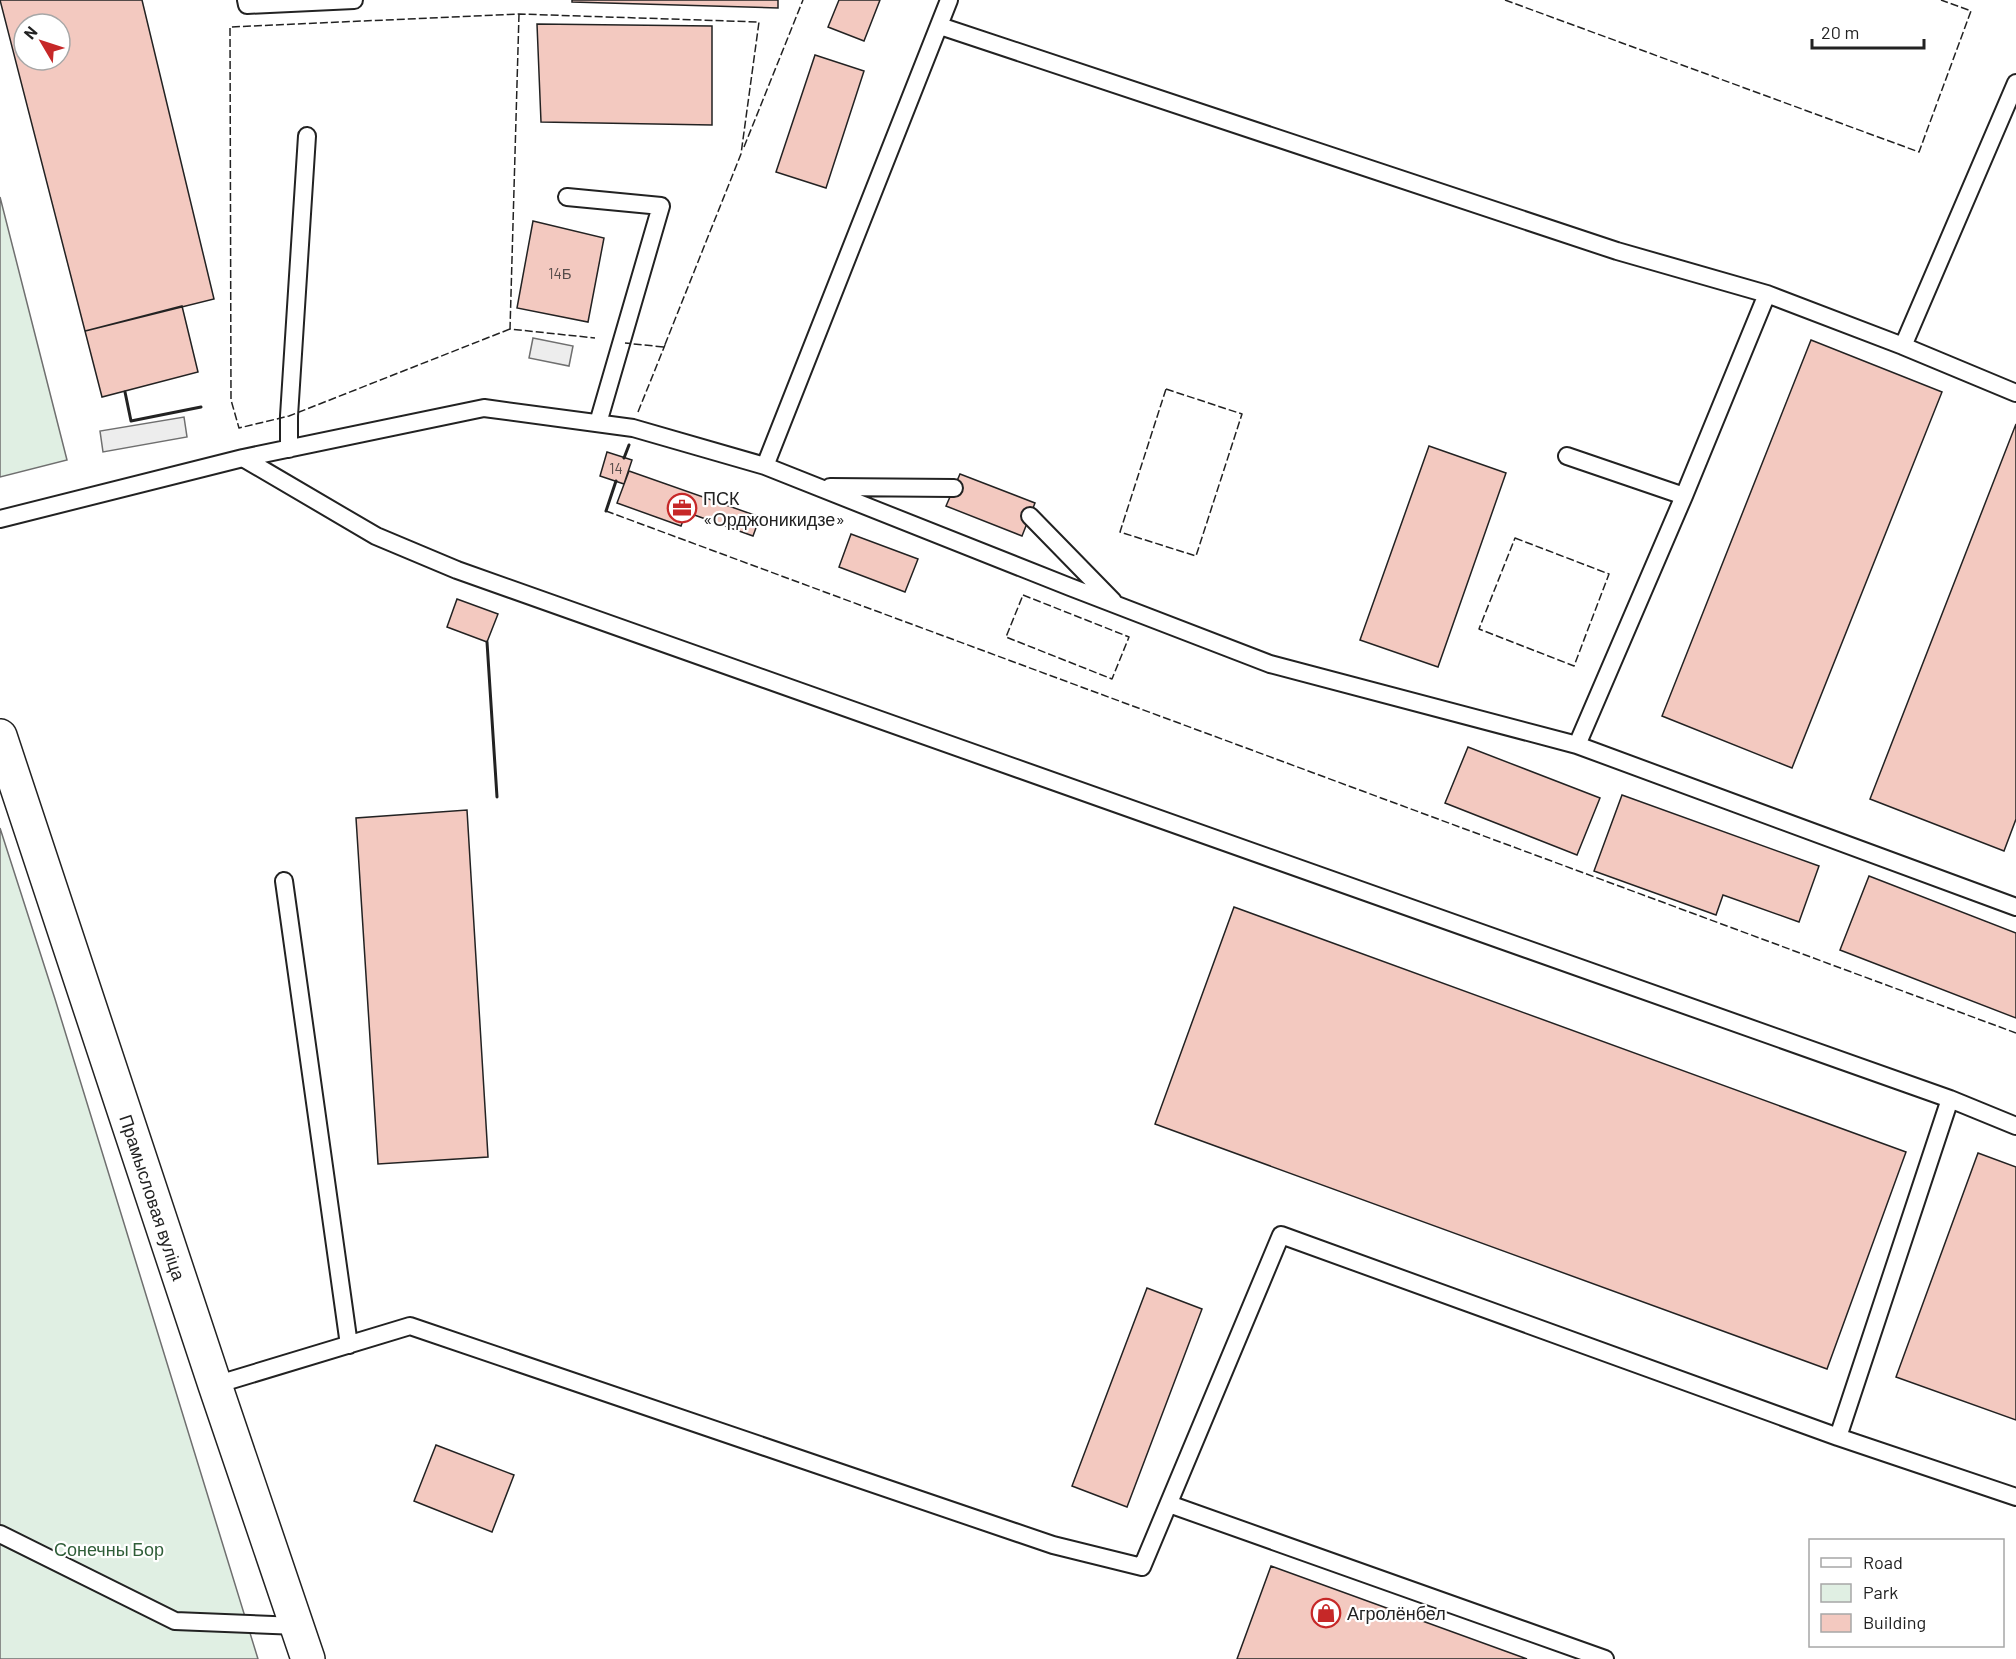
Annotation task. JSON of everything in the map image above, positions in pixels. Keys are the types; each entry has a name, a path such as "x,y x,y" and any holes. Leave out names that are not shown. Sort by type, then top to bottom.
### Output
{"street":[{"name":"Прамысловая вуліца","path":"0,736 308,1659"}],"lane":[{"path":"246,0 247,5 354,0"},
{"path":"765,466 950,0"},
{"path":"940,26 1617,251 1767,294 1903,346 2016,393"},
{"path":"1903,346 2016,83"},
{"path":"289,449 289,416 307,136"},
{"path":"567,197 661,206 598,423"},
{"path":"1577,746 1767,294"},
{"path":"0,519 243,458 484,408 633,428 765,466 1270,664 1577,746 2016,907"},
{"path":"1567,456 1684,496"},
{"path":"243,458 376,536 457,570 1950,1099 2016,1126"},
{"path":"820,487 954,488"},
{"path":"1030,516 1118,606"},
{"path":"284,881 349,1345"},
{"path":"1838,1437 1950,1099"},
{"path":"215,1385 410,1326 1053,1545 1142,1567 1281,1234 1838,1437 2016,1497"},
{"path":"1169,1504 1605,1659"},
{"path":"0,1534 175,1621 297,1626"}],"green space":[{"path":"0,197 67,460 0,477"},
{"name":"Сонечны Бор","path":"0,828 55,999 258,1659 0,1659"}],"shaded area":[{"path":"533,338 573,346 569,366 529,358"},
{"path":"184,417 187,437 103,452 100,431"}],"building":[{"path":"0,0 142,0 214,299 85,331 18,72 72,72 72,12 12,12 12,47"},
{"path":"572,0 778,0 778,8 572,2"},
{"path":"839,0 880,0 864,41 828,27"},
{"path":"537,24 712,26 712,125 541,122"},
{"path":"815,55 864,71 826,188 776,172"},
{"path":"533,221 604,238 588,322 517,308"},
{"path":"182,306 198,372 102,397 85,331"},
{"path":"1811,340 1942,392 1792,768 1662,716"},
{"path":"2016,424 2016,819 2004,851 1870,799"},
{"path":"1429,446 1506,473 1438,667 1360,640"},
{"path":"607,452 632,460 624,484 600,476"},
{"name":"ПСК «Орджоникидзе»","path":"629,471 760,517 753,536 686,512 681,526 617,503"},
{"path":"960,474 1035,503 1022,536 946,506"},
{"path":"851,534 918,559 905,592 839,567"},
{"path":"457,599 498,614 487,642 447,627"},
{"path":"1468,747 1600,798 1577,855 1445,803"},
{"path":"1622,795 1819,866 1799,922 1723,895 1716,915 1594,871"},
{"path":"467,810 488,1157 378,1164 356,818"},
{"path":"1869,876 2016,933 2016,1018 1840,950"},
{"path":"1234,907 1906,1152 1827,1369 1155,1124"},
{"path":"1978,1153 2016,1167 2016,1420 1896,1377"},
{"path":"1147,1288 1202,1309 1127,1507 1072,1486"},
{"path":"436,1445 514,1475 492,1532 414,1501"},
{"name":"Агролёнбел","path":"1271,1566 1527,1659 1237,1659"}],"fence":[{"path":"744,147 803,0"},
{"path":"1505,0 1919,152 1971,11 1941,0"},
{"path":"519,14 510,329 595,338"},
{"path":"510,329 289,416 239,428 231,400 230,27 519,14 759,22 741,154 664,347 625,343"},
{"path":"638,412 665,345"},
{"path":"1166,389 1242,414 1196,556 1120,532 1166,389"},
{"path":"606,511 2016,1033"},
{"path":"1515,538 1609,574 1574,666 1479,629 1515,538"},
{"path":"1023,595 1129,637 1112,679 1006,637 1023,595"}],"wall":[{"path":"125,392 131,421 201,407"},
{"path":"624,458 629,445"},
{"path":"606,511 616,481"},
{"path":"487,642 497,797"}],"place":[{"name":"ПСК «Орджоникидзе»","path":"682,508"},
{"name":"Агролёнбел","path":"1326,1613"}]}
